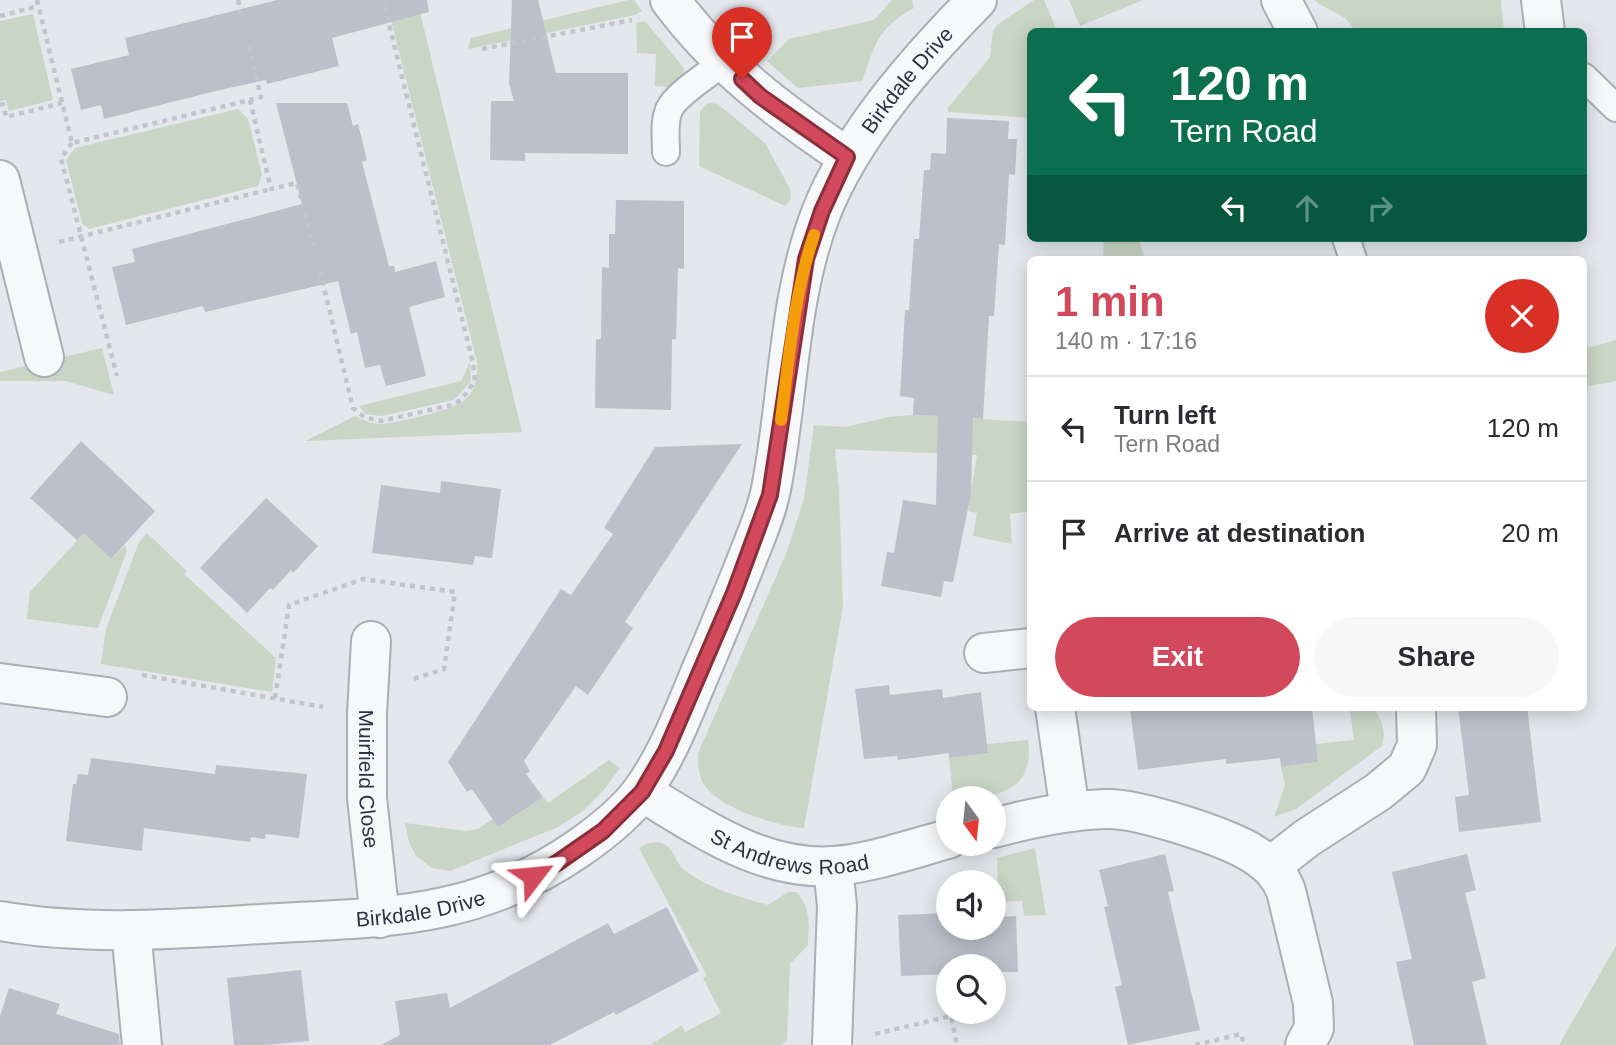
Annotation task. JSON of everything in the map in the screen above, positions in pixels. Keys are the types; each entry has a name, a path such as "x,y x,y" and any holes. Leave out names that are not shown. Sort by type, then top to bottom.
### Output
{"street":[{"name":"Birkdale Drive","path":"0,921 71,929 131,930 380,918 446,908 509,888 557,863 603,831 642,792 666,751 762,521 774,475 794,323 806,259 822,211 847,157 888,102 978,0"},
{"path":"1281,0 1296,28"},
{"path":"1541,0 1544,28"},
{"path":"670,1 724,62 760,96 847,157"},
{"path":"0,180 14,266 44,357"},
{"name":"Muirfield Close","path":"371,641 367,714 367,798 380,918"},
{"path":"984,653 1027,648"},
{"path":"0,683 107,697"},
{"path":"1056,711 1070,812"},
{"path":"1271,866 1307,838 1378,792 1407,768 1417,746 1416,711"},
{"name":"St Andrews Road","path":"642,792 733,845 757,855 808,865 833,866 860,862 936,842"},
{"path":"1006,825 1034,817 1107,809 1142,814 1235,845 1271,866 1280,876 1286,891 1313,1003 1314,1028 1306,1045"},
{"path":"832,1044 837,906 833,866"},
{"path":"131,930 142,1045"}],"lane":[{"path":"666,152 666,121 670,107 724,62"},
{"path":"1587,80 1616,107"}],"path":[{"path":"238,0 243,21"},
{"path":"320,271 353,408 364,417 381,421 452,405 461,400 475,381 473,363 383,0"},
{"path":"482,49 639,18 670,1"},
{"path":"0,16 38,3 72,143"},
{"path":"117,376 61,158 72,143 261,97 249,46"},
{"path":"250,100 271,189"},
{"path":"0,105 3,104 6,117 62,103"},
{"path":"14,266 82,237 298,183 313,246"},
{"path":"275,698 289,605 363,579 455,592 444,669 423,674 409,680 404,686"},
{"path":"107,697 110,670 367,714"},
{"path":"832,1044 951,1016 957,1045"},
{"path":"1195,1045 1241,1034 1244,1045"}],"green space":[{"path":"386,0 417,0 522,432 305,441 355,416 370,423 381,424 449,408 464,401 474,388 476,378 477,362"},
{"path":"634,0 642,11 635,15 468,49 471,38"},
{"path":"892,0 912,0 914,8 892,23 879,38 862,81 798,88 767,61 789,39 874,20"},
{"path":"1034,0 1044,0 1056,28 1027,28 1027,118 948,112 947,109 990,57 993,31 997,25"},
{"path":"1069,0 1143,0 1080,26"},
{"path":"1315,0 1501,0 1504,28 1353,28 1345,18"},
{"path":"33,14 53,100 9,111 6,100 0,101 0,21"},
{"path":"645,21 684,68 685,75 681,83 670,87 655,86 656,54 637,53 636,23"},
{"path":"708,103 718,104 765,143 790,189 789,203 785,206 699,166 700,111"},
{"path":"238,109 248,119 262,174 258,186 89,229 82,223 66,160 75,148"},
{"path":"1104,242 1139,242 1144,256 1103,256"},
{"path":"1616,340 1616,381 1587,386 1587,348"},
{"path":"102,348 114,395 66,381 0,381 0,372"},
{"path":"470,362 471,381 454,400 382,416 365,414 359,406 461,381"},
{"path":"913,415 1027,422 1027,512 1010,514 1012,544 973,536 977,513 968,511 977,455 835,449 843,606 804,828 778,824 733,807 709,791 702,781 698,753 786,554 804,499 814,425 846,427 888,417"},
{"path":"84,533 111,559 125,545 127,551 98,628 27,619 30,592"},
{"path":"147,533 187,571 184,574 276,658 272,692 101,664 106,629 139,542"},
{"path":"1350,711 1376,712 1384,732 1382,746 1296,809 1274,817 1285,785 1281,767 1318,762 1316,744 1354,740"},
{"path":"1028,740 1029,758 1019,782 1006,790 1006,786 952,786 949,758 988,753 987,744"},
{"path":"609,760 620,768 604,790 583,811 558,827 450,871 432,868 416,856 409,842 405,823 466,831 478,829 493,819 498,827 543,797 548,803"},
{"path":"659,842 669,847 684,870 724,891 768,905 788,892 796,892 801,898 808,917 808,945 790,964 787,1041 781,1045 650,1045 682,1025 685,1032 721,1013 703,978 707,976 639,848"},
{"path":"1035,848 1046,915 1024,916 1022,901 1006,902 1006,870 997,870 997,858"},
{"path":"1616,946 1616,1045 1559,1045"}],"building":[{"path":"277,0 427,0 429,12 332,38 339,66 267,84 266,80 224,89 104,119 101,105 81,110 71,69 129,55 125,38"},
{"path":"512,0 538,0 556,73 628,73 628,154 525,153 525,161 490,160 491,101 514,101 509,84"},
{"path":"276,103 347,103 353,126 358,124 367,160 362,162 389,266 394,266 395,272 436,261 445,297 409,307 426,376 386,386 380,365 365,368 357,332 351,334 338,281 205,312 203,306 126,325 112,267 135,262 132,249 302,204"},
{"path":"947,118 1009,121 1008,139 1017,139 1015,175 1009,174 1005,245 999,244 994,316 989,316 983,419 973,418 971,494 953,582 944,581 941,597 881,586 887,552 894,553 903,500 936,505 938,416 913,415 914,398 900,396 905,310 909,310 914,239 919,239 924,170 930,170 931,153 946,154"},
{"path":"616,200 684,201 684,269 678,268 676,339 672,339 671,410 595,408 596,339 601,339 602,267 609,268 609,234 615,234"},
{"path":"81,441 155,511 111,559 84,533 77,540 30,498"},
{"path":"742,444 625,622 633,628 588,695 576,686 524,761 530,771 526,774 543,797 498,827 472,789 467,792 448,762 561,589 571,595 613,534 604,528 655,447"},
{"path":"441,481 501,489 492,558 475,556 473,565 372,553 381,485 440,493"},
{"path":"266,498 318,546 293,573 291,570 273,590 270,588 247,613 200,568"},
{"path":"889,685 890,695 942,689 943,698 981,692 988,753 949,758 949,753 898,760 897,756 864,759 855,689"},
{"path":"1130,711 1312,711 1318,762 1281,767 1280,758 1226,764 1226,759 1138,770"},
{"path":"1458,711 1527,711 1541,822 1459,832 1455,797 1469,795"},
{"path":"91,758 215,774 216,765 307,774 299,838 266,834 265,839 251,837 250,842 144,828 142,851 66,841 73,784 76,784 78,774 88,775"},
{"path":"1165,854 1174,891 1168,892 1200,1030 1128,1045 1115,987 1122,985 1104,907 1108,906 1099,870"},
{"path":"1467,854 1476,890 1465,893 1486,978 1472,982 1487,1045 1414,1045 1396,962 1412,959 1392,872"},
{"path":"667,907 699,971 616,1015 614,1012 550,1045 381,1045 400,1035 395,1001 447,993 450,1008 608,923 614,934"},
{"path":"936,913 936,940 1006,940 1006,917 1016,916 1018,972 1006,972 1006,954 936,954 936,975 901,976 898,915"},
{"path":"301,970 309,1041 234,1045 227,978"},
{"path":"9,988 60,1004 56,1014 119,1034 120,1045 0,1045 0,1016"}],"slow traffic":[{"path":"781,420 794,323 806,259 814,235"}],"route":[{"path":"533,876 603,831 642,792 666,751 734,593 770,495 794,323 806,259 822,211 847,157 803,128 742,79"}]}
